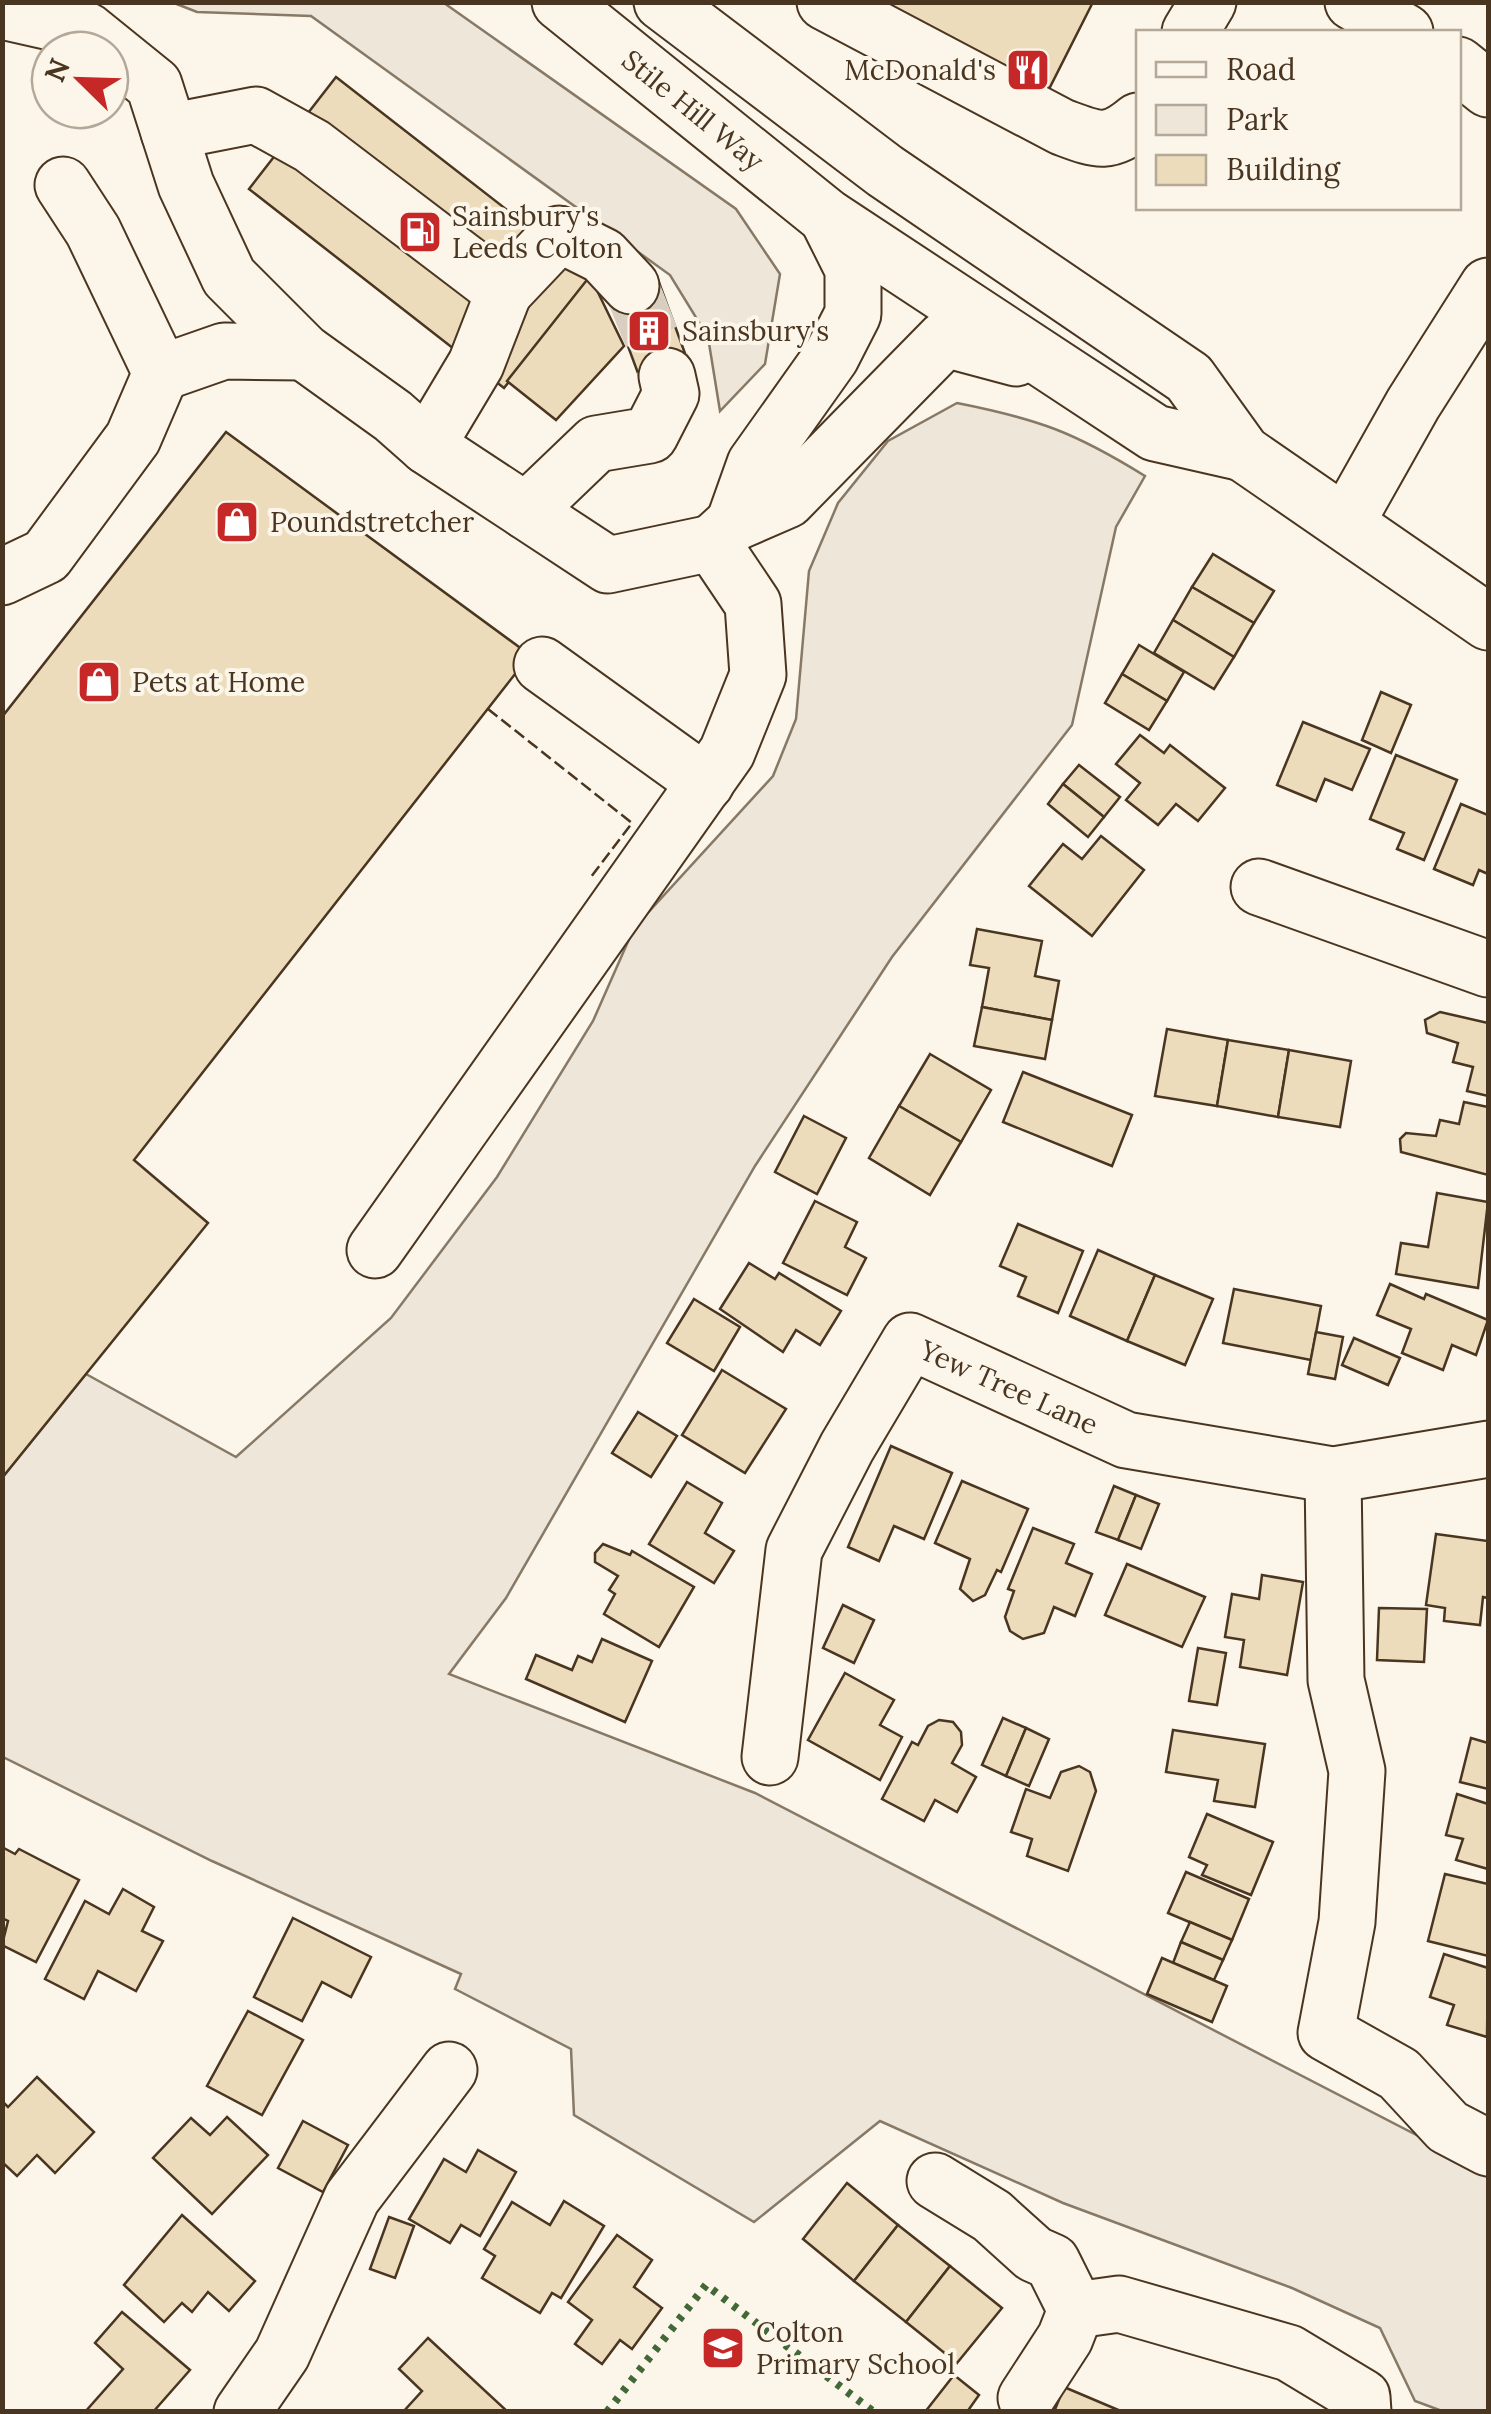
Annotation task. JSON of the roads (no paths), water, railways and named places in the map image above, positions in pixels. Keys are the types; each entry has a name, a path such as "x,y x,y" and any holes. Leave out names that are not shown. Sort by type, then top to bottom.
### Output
{"street":[{"name":"Stile Hill Way","path":"560,2 827,217 950,304 1056,366 1154,433 1243,453"},
{"name":"Stile Hill Way","path":"662,2 885,171 1189,378 1243,453 1488,622"},
{"path":"825,2 853,22 1062,128 1095,140 1118,138 1136,123"},
{"path":"1191,30 1208,2"},
{"path":"1352,2 1402,30"},
{"path":"2,12 86,30 154,85 186,185 229,277 304,352 393,416 427,446 608,565 723,533 787,500 950,304"},
{"path":"1461,68 1488,90"},
{"path":"169,132 256,116 312,146 504,292"},
{"name":"Stile Hill Way","path":"885,171 968,260 950,304"},
{"path":"63,185 93,231 161,373"},
{"name":"Stile Hill Way","path":"827,217 853,268 854,314"},
{"path":"427,446 476,364 504,292 559,234 603,256 632,286"},
{"path":"375,1250 728,752 758,675 754,604 723,533 755,464 831,357 854,314 950,304 1026,267"},
{"path":"1346,523 1413,404 1488,286"},
{"path":"2,577 46,556 133,438 161,373 224,351 304,352"},
{"path":"526,511 596,444 650,435 671,394 667,376"},
{"path":"542,665 706,783"},
{"path":"1260,888 1488,969"},
{"name":"Yew Tree Lane","path":"770,1757 794,1550 847,1447 910,1341 1126,1440 1333,1475 1488,1448"},
{"path":"1333,1475 1336,1680 1357,1772 1347,1922 1326,2032 1399,2074 1448,2127 1488,2148"},
{"path":"242,2412 282,2354 352,2198 449,2070"},
{"path":"935,2181 992,2216 1034,2254 1052,2262 1076,2310 1065,2338 1026,2398"},
{"path":"1076,2310 1119,2304 1289,2353 1362,2397 1363,2412"}],"tunnel":[{"path":"631,286 667,376"}],"place":[{"name":"McDonald's","path":"1028,70"},
{"name":"Sainsbury's Leeds Colton","path":"420,232"},
{"name":"Sainsbury's","path":"649,331"},
{"name":"Poundstretcher","path":"237,522"},
{"name":"Pets at Home","path":"99,682"},
{"name":"Colton Primary School","path":"723,2348"}]}
